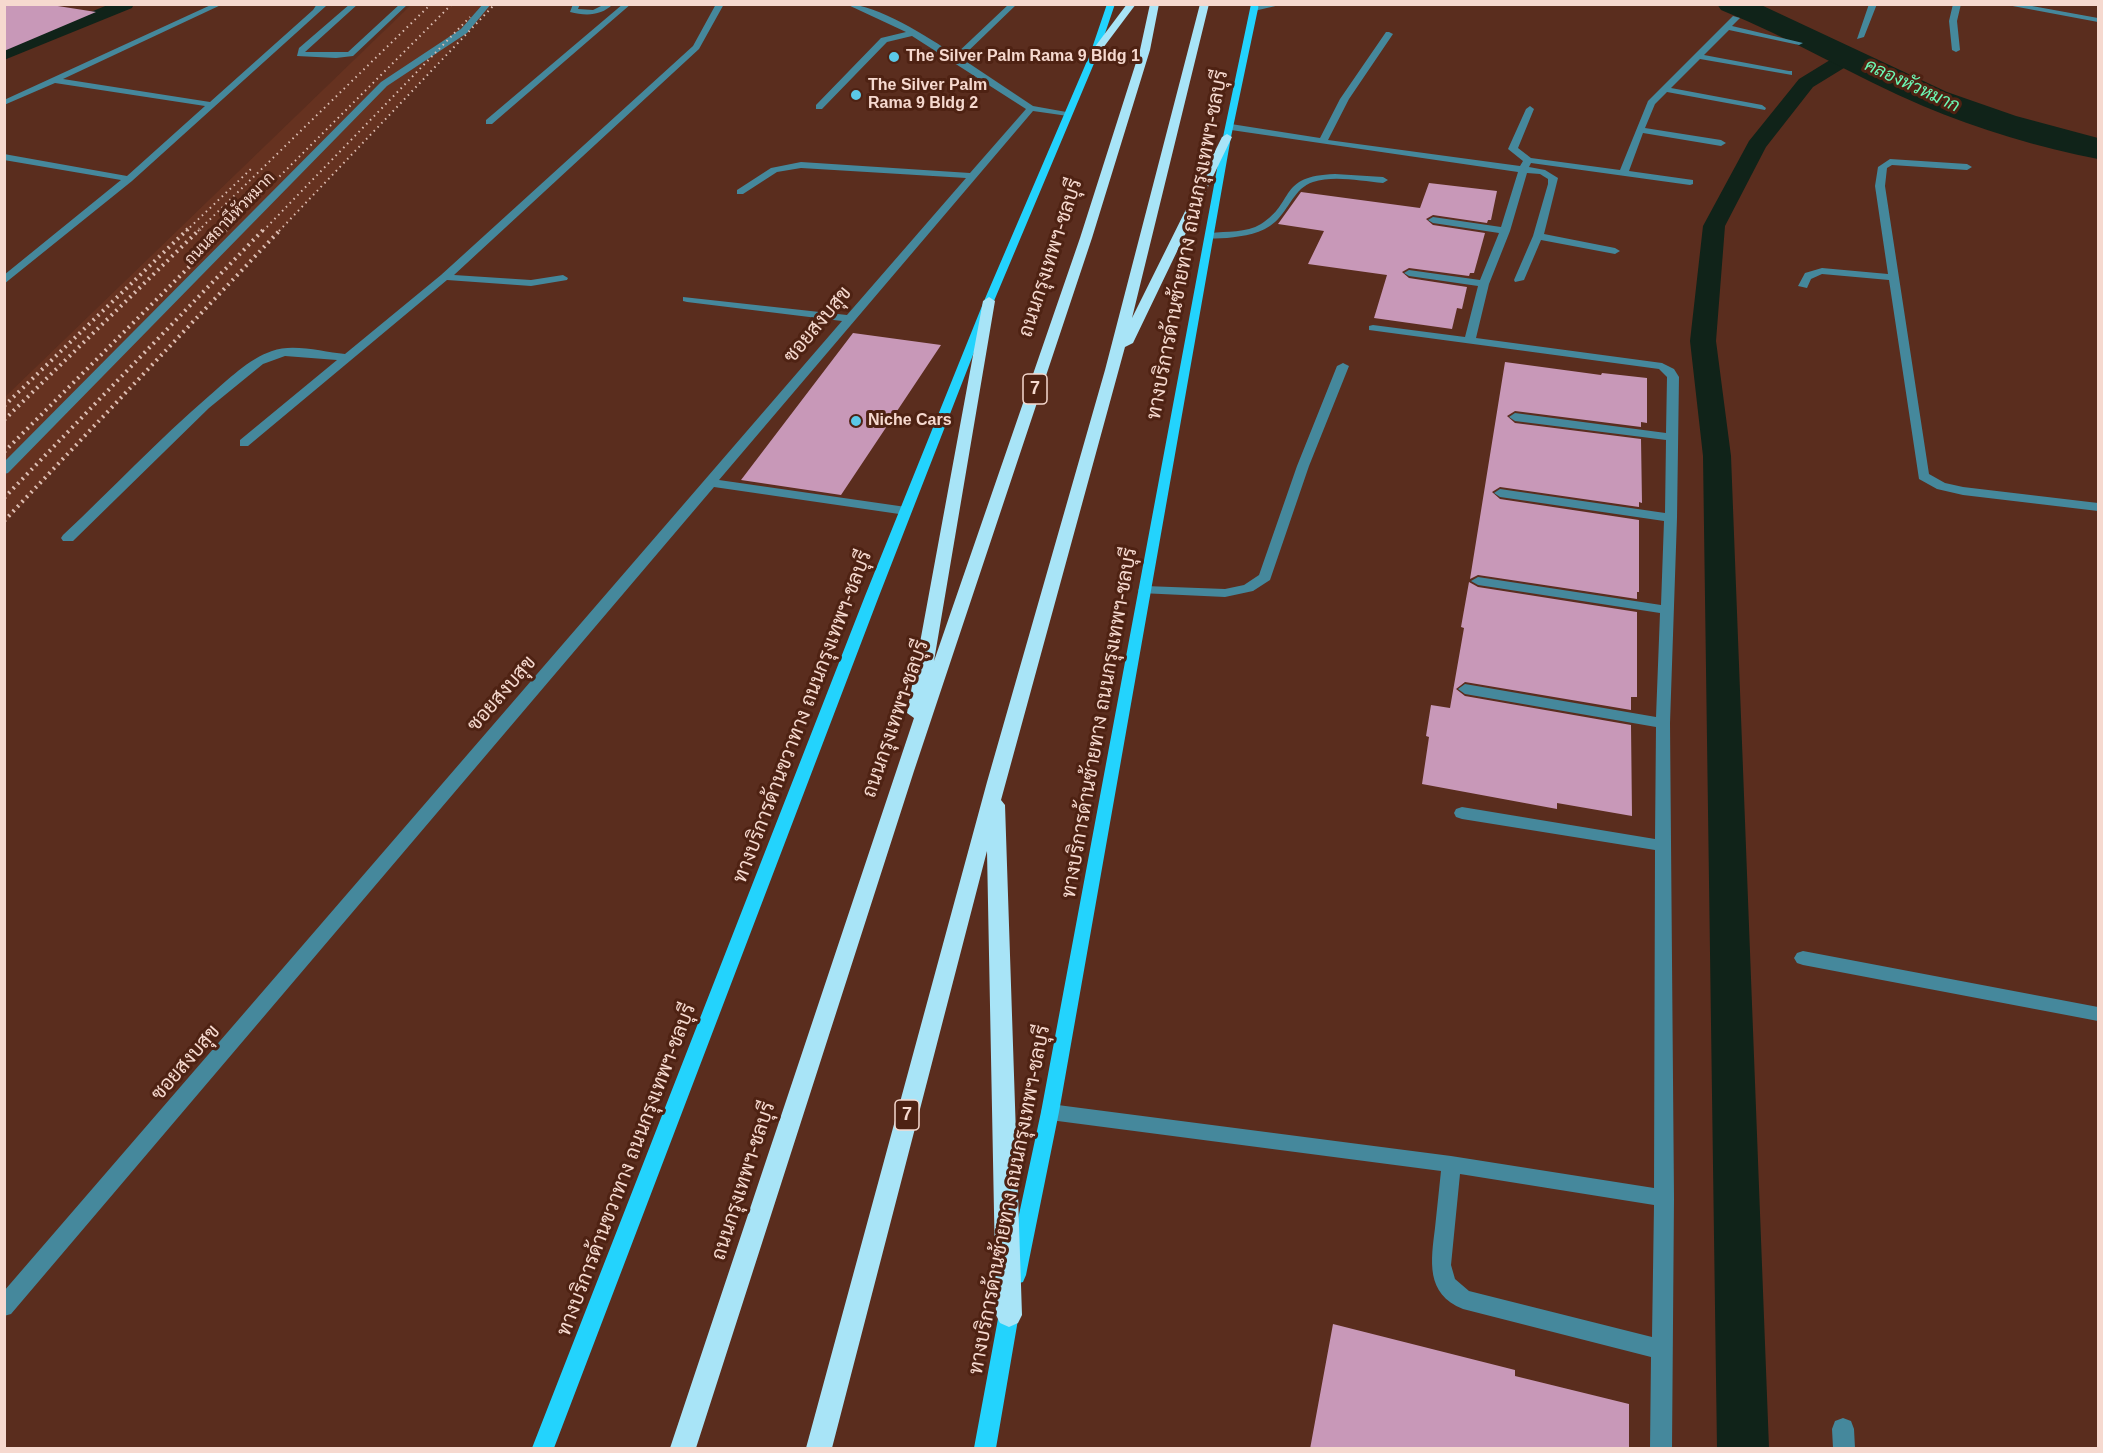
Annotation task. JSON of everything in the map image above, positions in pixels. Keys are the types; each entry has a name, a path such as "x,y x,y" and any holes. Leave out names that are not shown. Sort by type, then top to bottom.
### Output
{"highway":[{"path":"1094,54 1132,4"},
{"name":"ถนนกรุงเทพฯ-ชลบุรี","path":"683,1449 905,771 1086,238 1145,50 1155,4"},
{"name":"7","path":"819,1449 996,782 1112,370 1205,4"},
{"path":"1112,370 1229,132"},
{"path":"905,771 988,302"},
{"path":"996,782 1008,1315"}],"main road":[{"name":"ทางบริการด้านขวาทาง ถนนกรุงเทพฯ-ชลบุรี","path":"543,1449 988,302 1094,54 1112,4"},
{"name":"ทางบริการด้านซ้ายทาง ถนนกรุงเทพฯ-ชลบุรี","path":"985,1449 1008,1315 1050,1112 1229,132 1254,7"}],"street":[{"path":"4,103 220,4"},
{"path":"7,276 129,179 316,12 322,6 320,4"},
{"path":"355,4 300,54 336,56 351,54 405,4"},
{"name":"ถนนสถานีหัวหมาก","path":"4,470 388,80 464,31 488,4"},
{"path":"577,4 573,10 591,12 604,10 610,4"},
{"path":"489,122 628,4"},
{"path":"244,443 445,277 696,47 720,4"},
{"path":"849,4 865,9 913,33 956,58 1031,108 1068,113"},
{"path":"956,58 1014,4"},
{"path":"1254,7 1281,4"},
{"path":"1860,37 1873,4"},
{"path":"1956,50 1953,21 1957,4"},
{"path":"2005,4 2098,20"},
{"path":"1624,171 1650,103 1736,18"},
{"path":"1726,27 1799,43"},
{"path":"819,107 884,40 913,33"},
{"path":"1323,141 1354,83 1389,34"},
{"path":"1697,56 1789,73"},
{"path":"54,80 213,105"},
{"path":"1664,89 1762,108"},
{"name":"ซอยสงบสุข","path":"4,1307 1031,108"},
{"path":"1520,280 1538,236 1554,183 1553,178 1526,164 1513,149 1530,109"},
{"path":"1640,130 1721,143"},
{"path":"1229,132 1323,141 1434,158 1624,171 1690,182"},
{"path":"4,157 129,179"},
{"path":"1967,167 1890,162 1883,167 1880,186 1923,476 1941,486 1963,491 2098,507"},
{"path":"740,192 770,170 790,165 814,164 972,176"},
{"path":"1470,341 1484,284 1505,231 1526,164"},
{"path":"1210,236 1257,230 1267,225 1296,188 1308,180 1323,178 1383,180"},
{"path":"1433,220 1505,231"},
{"path":"1538,236 1615,251"},
{"path":"1803,286 1804,278 1811,273 1822,271 1892,278"},
{"path":"1409,273 1484,284"},
{"path":"445,277 531,283 563,278"},
{"path":"687,299 851,320"},
{"path":"1373,328 1662,366 1670,370 1673,377 1671,518 1663,723 1664,1198 1661,1449"},
{"path":"68,538 223,389 262,358 275,353 293,353 349,358"},
{"path":"1145,590 1225,593 1248,588 1264,577 1303,466 1343,366"},
{"path":"1515,417 1672,437"},
{"path":"711,483 906,511"},
{"path":"1500,493 1671,518"},
{"path":"1478,581 1668,610"},
{"path":"1465,689 1663,723"},
{"path":"1462,813 1663,846"},
{"path":"1803,958 2098,1014"},
{"path":"1050,1112 1451,1164 1664,1198"},
{"path":"1451,1164 1441,1265 1446,1284 1462,1299 1662,1350"}],"shaded area":[{"path":"411,5 493,5 5,523 5,397"}],"building":[{"path":"4,4 45,4 96,12 4,51"},
{"path":"1429,183 1497,191 1491,220 1487,223 1433,215 1426,219 1433,225 1485,233 1474,273 1470,273 1469,276 1409,268 1402,272 1409,278 1467,287 1462,309 1457,308 1452,329 1374,318 1387,275 1308,264 1324,231 1278,224 1301,192 1420,208"},
{"path":"853,333 941,345 841,495 741,480"},
{"path":"1505,362 1601,375 1602,373 1647,378 1647,423 1641,422 1641,427 1515,411 1507,416 1515,423 1641,439 1642,503 1639,502 1639,507 1500,487 1492,492 1500,499 1639,520 1639,592 1637,592 1637,599 1478,575 1470,579"},
{"path":"1469,582 1478,587 1637,612 1637,697 1631,697 1631,710 1465,682 1456,689 1465,696 1631,725 1632,816 1557,803 1557,809 1422,784 1431,705 1450,708 1464,628 1461,627"},
{"path":"1333,1324 1515,1370 1515,1376 1629,1404 1629,1449 1310,1449"}],"waterway":[{"path":"4,55 126,4"},
{"name":"คลองหัวหมาก","path":"1731,4 1801,34 1935,99 2004,123 2098,149"},
{"path":"1743,1448 1717,456 1703,341 1714,226 1756,145 1806,83 1837,64 1845,54"}],"railway":[{"path":"198,231 431,4"},
{"path":"4,452 452,4"},
{"path":"279,231 495,4"},
{"path":"263,231 470,17"},
{"path":"186,231 251,169"},
{"path":"4,406 188,229"},
{"path":"4,420 200,229"},
{"path":"4,498 264,229"},
{"path":"4,521 281,229"}],"place":[{"name":"The Silver Palm Rama 9 Bldg 1","path":"894,57"},
{"name":"The Silver Palm Rama 9 Bldg 2","path":"856,95"},
{"name":"Niche Cars","path":"856,421"}]}
